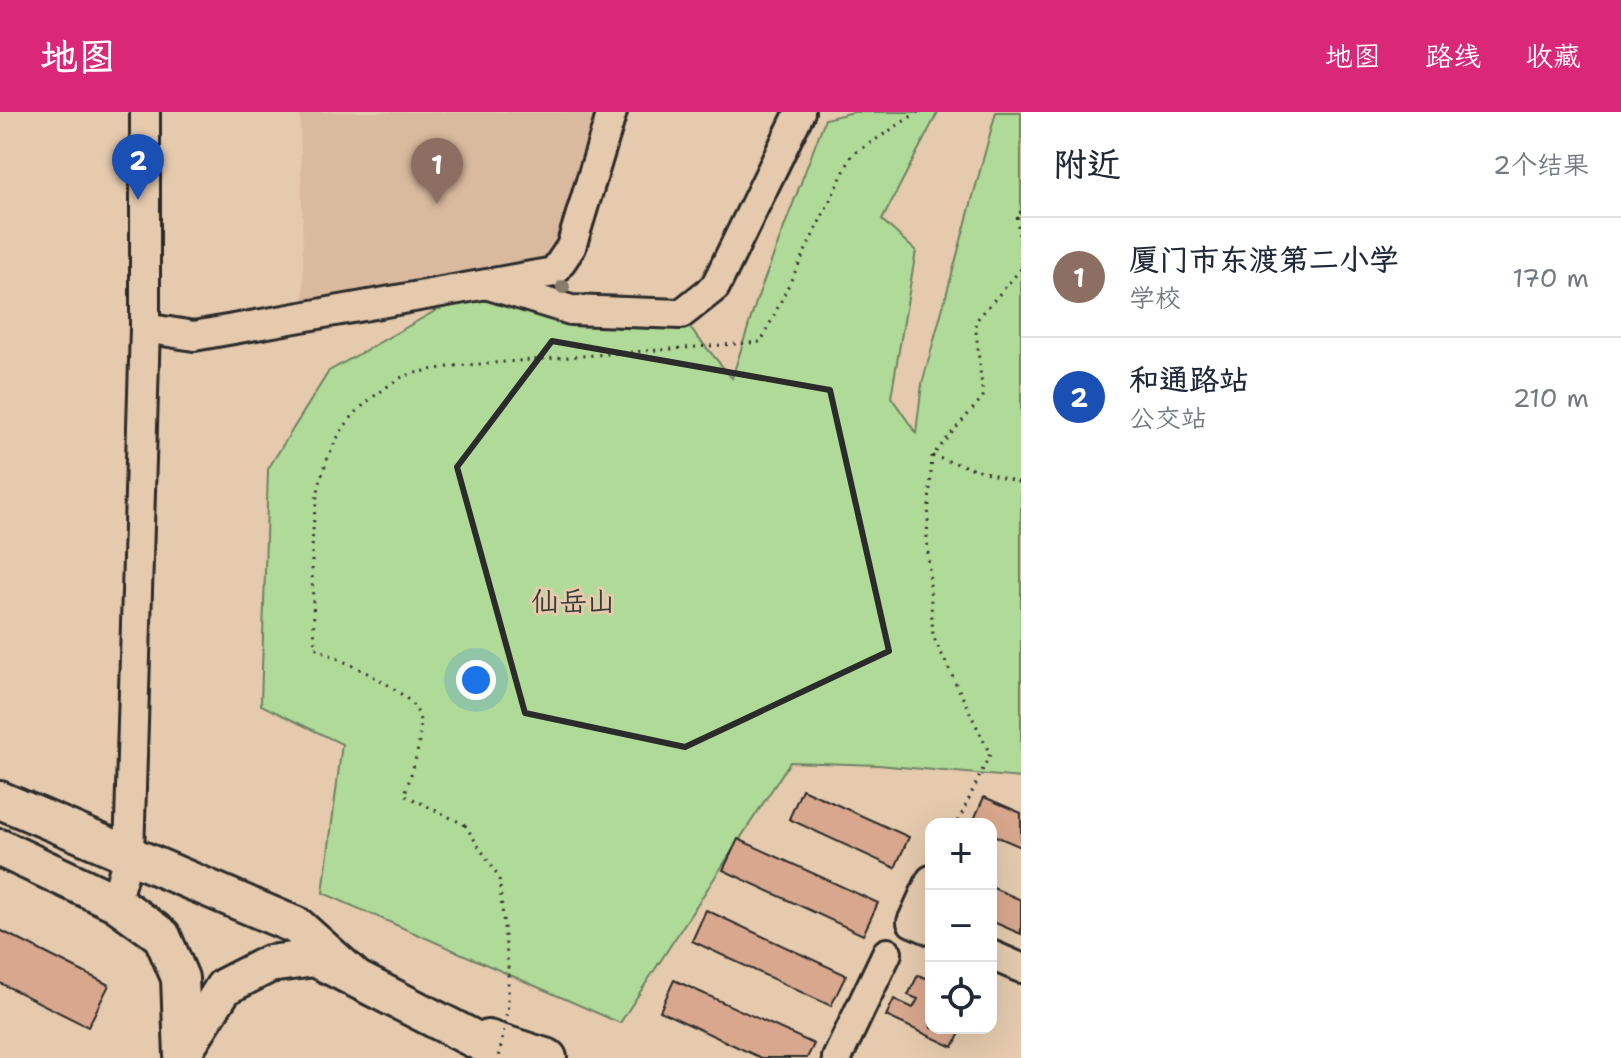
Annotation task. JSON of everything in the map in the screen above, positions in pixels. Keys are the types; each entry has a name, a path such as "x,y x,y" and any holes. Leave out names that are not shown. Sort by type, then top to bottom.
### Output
{"main road":[{"path":"0,800 297,926 353,976"},
{"path":"0,848 115,902 162,936 180,978 183,1054"},
{"path":"183,1054 224,987 269,964 315,958 511,1058"},
{"path":"449,1026 548,1058"}],"street":[{"path":"115,902 129,854 145,328 145,112"},
{"path":"145,328 194,336 554,272 571,247 612,112"},
{"path":"484,284 571,310 681,314 715,287 800,112"},
{"path":"925,893 912,922 925,927"},
{"path":"837,1058 887,953"},
{"path":"997,958 1021,968"}],"path":[{"path":"499,1058 508,1005 508,966 499,878 465,825 405,795 418,746 420,718 408,696 315,647 312,553 316,494 327,457 342,426 367,401 403,376 454,366 761,342 852,155 918,112"},
{"path":"1021,212 1017,213 1021,259"},
{"path":"960,818 990,754 933,636 927,536 932,456 983,397 975,322 1021,269"},
{"path":"932,456 1021,483"}],"highlighted area":[{"path":"552,341 830,390 889,651 685,747 525,713 457,467"}],"shaded area":[{"path":"300,112 598,112 564,229 546,258 304,301"}],"green space":[{"name":"仙岳山","path":"854,112 938,112 882,220 916,251 891,397 916,433 922,384 996,112 1021,112 1021,778 878,765 790,762 620,1023 323,893 342,744 261,705 268,469 329,371 460,297 690,328 732,378 757,299 825,119"}],"building":[{"path":"802,789 909,837 895,868 789,819"},
{"path":"984,797 1021,813 1021,847 997,837 997,818 975,818"},
{"path":"738,839 878,903 863,935 723,870"},
{"path":"997,890 1021,900 1021,934 997,924"},
{"path":"706,910 846,975 831,1006 692,941"},
{"path":"0,930 109,985 88,1027 0,983"},
{"path":"918,975 925,978 925,1034 960,1034 953,1047 886,1016 894,999 913,1008 918,999 908,995"},
{"path":"674,980 814,1044 807,1058 761,1058 660,1011"}],"place":[{"name":"和通路站","path":"138,200"},
{"name":"厦门市东渡第二小学","path":"437,204"}]}
